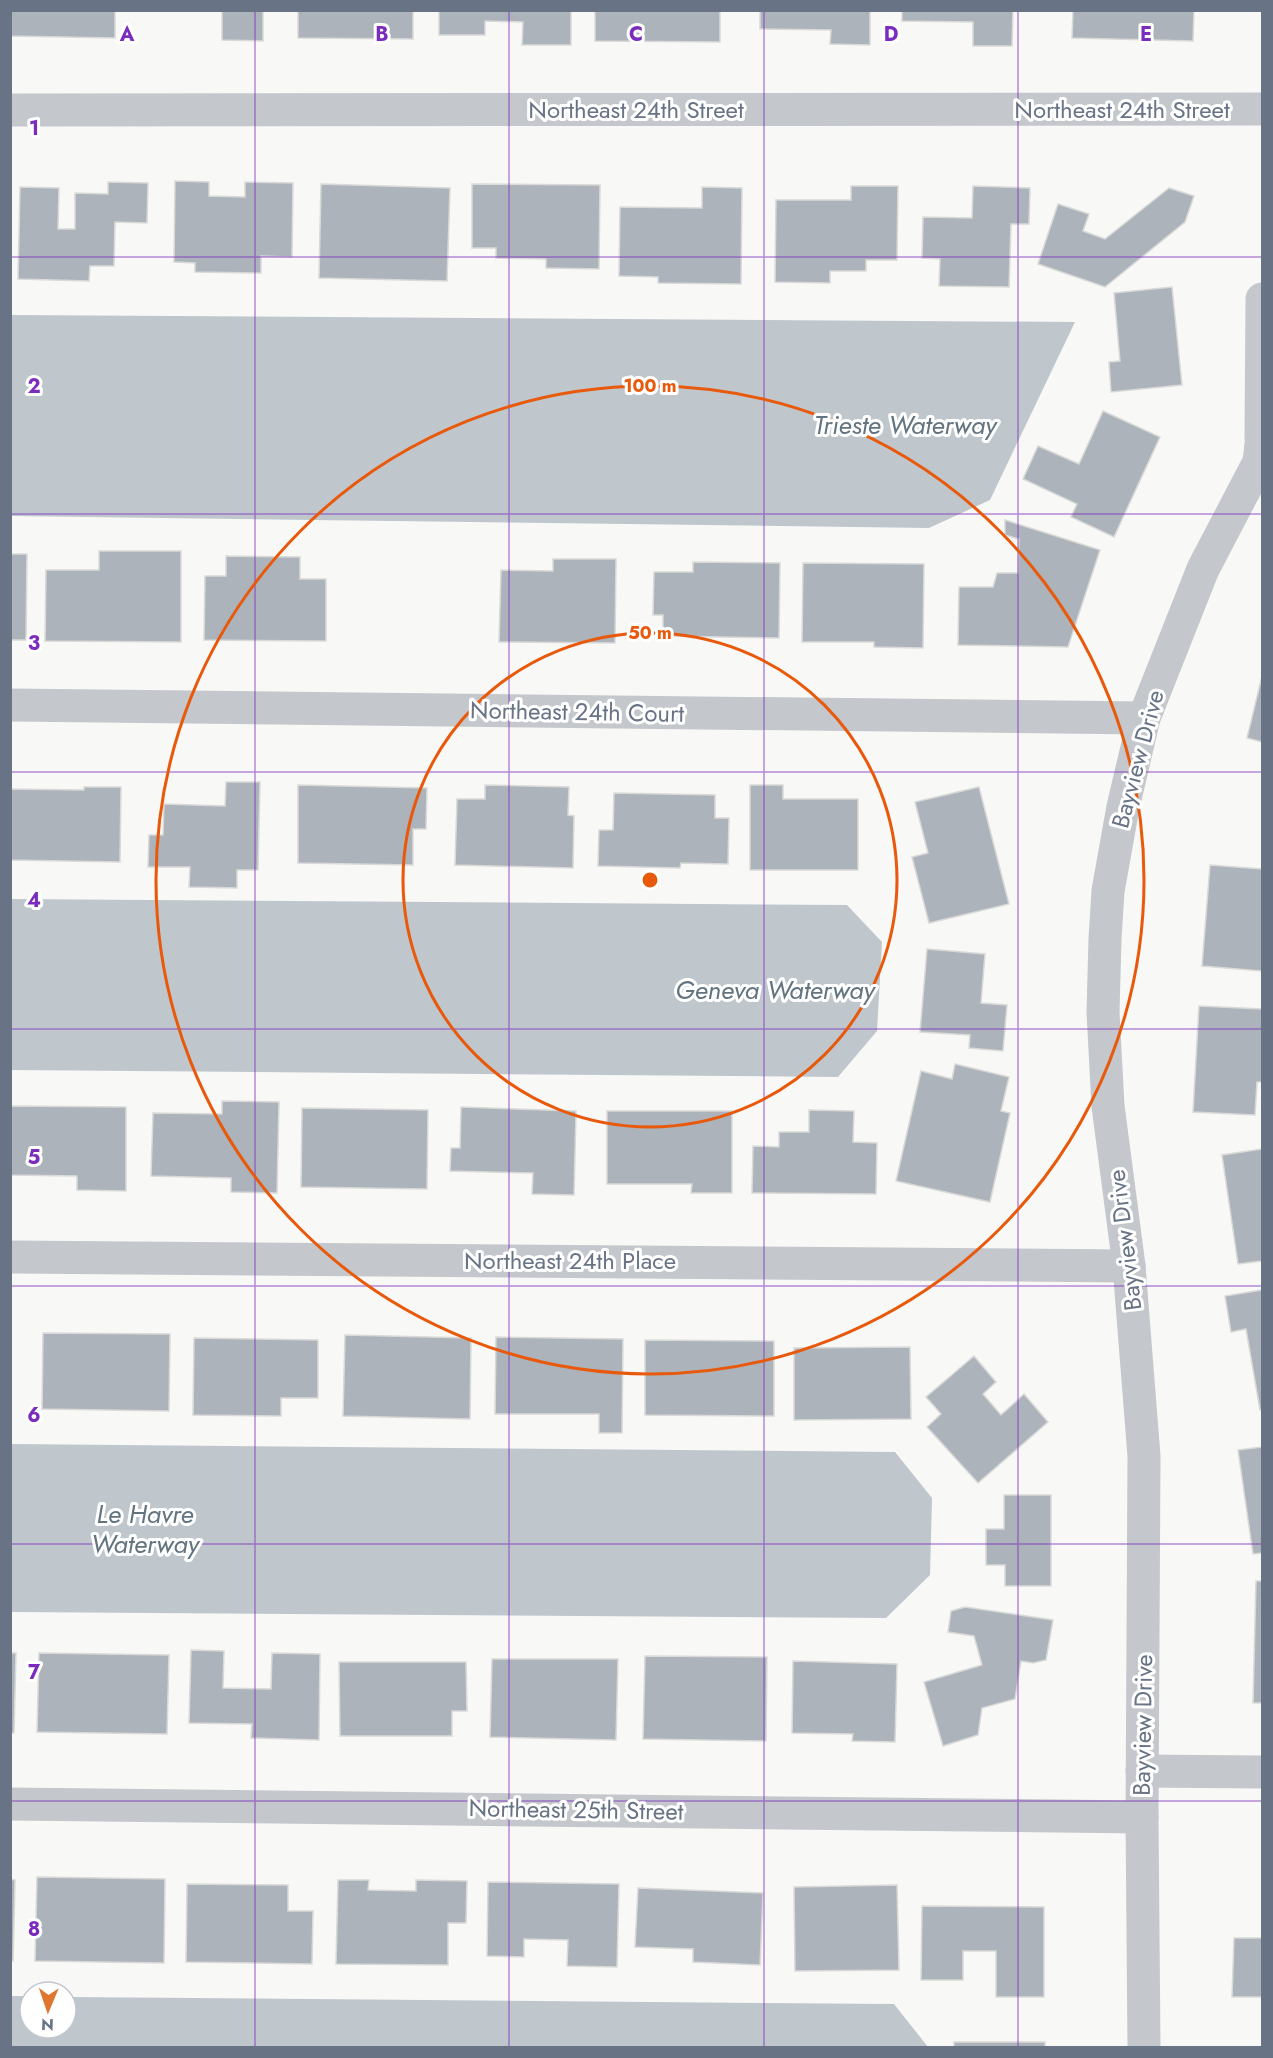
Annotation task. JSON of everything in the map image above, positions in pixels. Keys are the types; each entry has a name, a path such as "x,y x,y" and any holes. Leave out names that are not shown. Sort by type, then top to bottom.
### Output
{"street":[{"name":"Northeast 24th Street","path":"10,110 1263,110"},
{"path":"1261,448 1263,299"},
{"name":"Bayview Drive","path":"1144,2048 1142,1771 1144,1456 1129,1266 1108,1106 1103,1012 1108,891 1117,838 1144,718 1203,569 1261,448"},
{"name":"Northeast 24th Court","path":"10,705 1144,718"},
{"name":"Northeast 24th Place","path":"10,1257 1129,1266"},
{"path":"1142,1771 1263,1772"},
{"name":"Northeast 25th Street","path":"10,1804 1142,1817"}],"water":[{"name":"Trieste Waterway","path":"11,315 1075,322 990,500 929,528 11,516"},
{"name":"Geneva Waterway","path":"11,899 847,905 882,942 877,1031 838,1077 11,1070"},
{"name":"Le Havre Waterway","path":"11,1444 895,1452 932,1498 930,1575 886,1618 11,1612"},
{"path":"11,1996 18,1996 18,2040 78,2040 78,1997 894,2004 928,2047 11,2047"}],"building":[{"path":"10,10 115,10 115,38 10,36"},
{"path":"222,10 263,10 263,41 222,40"},
{"path":"298,10 413,10 413,39 298,38"},
{"path":"439,10 571,10 571,45 522,45 523,22 485,21 485,35 439,35"},
{"path":"595,10 720,10 720,42 595,41"},
{"path":"760,10 870,10 870,45 830,44 831,30 760,29"},
{"path":"902,10 1013,10 1012,46 973,46 973,22 902,21"},
{"path":"1073,10 1194,10 1193,41 1072,38"},
{"path":"175,181 209,182 209,196 245,197 245,182 293,183 292,257 261,256 261,273 195,272 195,263 174,262"},
{"path":"108,182 148,183 147,223 115,222 114,266 90,266 89,281 18,279 20,187 59,188 58,229 75,229 75,193 108,194"},
{"path":"321,184 450,188 447,281 319,278"},
{"path":"472,184 600,185 599,269 546,268 546,259 496,258 496,248 472,248"},
{"path":"851,186 898,186 897,260 866,260 866,271 830,271 830,283 775,282 776,200 851,200"},
{"path":"973,186 1030,188 1029,224 1011,224 1009,287 939,286 940,259 922,258 923,217 972,218"},
{"path":"702,187 742,188 741,284 658,283 658,277 619,276 620,207 702,208"},
{"path":"1169,188 1194,196 1185,222 1105,287 1038,264 1058,204 1089,214 1083,231 1105,239"},
{"path":"1172,287 1182,385 1111,392 1109,362 1120,361 1114,293"},
{"path":"1103,411 1160,437 1114,537 1071,517 1077,504 1023,479 1038,446 1079,464"},
{"path":"1005,520 1100,550 1068,647 958,645 959,587 993,587 997,573 1018,573 1019,539 1005,535"},
{"path":"99,551 181,551 181,642 45,641 46,570 99,570"},
{"path":"10,554 27,554 26,640 10,640"},
{"path":"226,556 300,557 300,579 326,579 326,641 204,640 205,576 226,576"},
{"path":"553,559 616,559 615,643 499,642 501,570 553,571"},
{"path":"693,562 780,563 779,638 663,636 663,615 653,615 654,572 693,572"},
{"path":"803,563 924,564 923,648 874,647 874,642 802,642"},
{"path":"1262,676 1262,742 1247,738"},
{"path":"226,782 260,782 258,870 237,870 237,888 189,887 190,867 148,867 149,835 163,835 164,804 225,806"},
{"path":"298,785 427,788 426,829 413,829 413,865 298,863"},
{"path":"485,785 569,787 568,815 574,816 573,868 455,865 457,799 485,799"},
{"path":"750,785 783,785 783,799 858,799 858,870 750,870"},
{"path":"84,787 121,787 120,862 10,860 10,789 84,790"},
{"path":"979,787 1009,904 929,923 912,857 928,853 915,802"},
{"path":"614,793 715,795 715,818 729,818 728,864 681,863 680,868 598,866 599,830 613,830"},
{"path":"1210,865 1262,869 1262,971 1202,966"},
{"path":"927,949 985,954 981,1003 1007,1005 1003,1051 969,1048 970,1035 920,1032"},
{"path":"1199,1006 1262,1009 1262,1082 1257,1082 1255,1115 1193,1112"},
{"path":"955,1064 1009,1077 1001,1111 1010,1113 990,1202 896,1181 921,1071 952,1079"},
{"path":"222,1101 279,1102 277,1193 231,1192 231,1178 151,1176 153,1113 222,1114"},
{"path":"10,1106 126,1107 126,1191 77,1190 77,1176 10,1175"},
{"path":"461,1107 576,1111 574,1195 532,1194 533,1173 450,1171 451,1148 460,1148"},
{"path":"302,1108 428,1110 427,1189 301,1187"},
{"path":"809,1110 854,1111 853,1142 877,1143 876,1194 752,1193 753,1146 779,1147 779,1132 809,1132"},
{"path":"607,1111 732,1111 732,1193 691,1193 692,1184 607,1184"},
{"path":"1262,1149 1262,1261 1238,1264 1222,1155"},
{"path":"1262,1290 1262,1410 1260,1410 1246,1329 1231,1332 1225,1296"},
{"path":"43,1333 170,1334 169,1411 42,1409"},
{"path":"345,1335 471,1338 470,1419 343,1416"},
{"path":"496,1337 623,1339 622,1433 599,1433 599,1414 495,1414"},
{"path":"194,1338 318,1340 318,1398 281,1398 281,1416 193,1415"},
{"path":"645,1340 774,1341 774,1416 645,1415"},
{"path":"910,1347 911,1419 794,1420 794,1348"},
{"path":"974,1356 996,1382 983,1394 1001,1415 1024,1394 1048,1422 978,1483 927,1427 941,1414 926,1397"},
{"path":"1262,1447 1262,1553 1253,1554 1238,1450"},
{"path":"1004,1495 1051,1495 1051,1586 1005,1586 1005,1565 986,1565 986,1529 1004,1529"},
{"path":"1256,1581 1262,1581 1262,1703 1253,1703"},
{"path":"965,1607 1053,1620 1046,1660 1033,1663 1021,1661 1015,1699 982,1708 978,1735 943,1746 924,1682 982,1665 974,1636 948,1632 951,1611"},
{"path":"191,1650 224,1651 223,1688 271,1689 272,1653 320,1654 319,1740 251,1738 252,1724 189,1723"},
{"path":"10,1653 16,1653 14,1733 10,1733"},
{"path":"39,1653 169,1655 167,1734 37,1732"},
{"path":"645,1656 767,1657 766,1741 643,1739"},
{"path":"492,1659 618,1659 616,1740 490,1737"},
{"path":"793,1661 897,1664 895,1742 852,1741 853,1734 792,1733"},
{"path":"339,1662 466,1662 467,1711 452,1711 452,1736 340,1736"},
{"path":"37,1877 165,1879 164,1963 35,1961"},
{"path":"10,1879 15,1880 13,1961 10,1961"},
{"path":"338,1880 369,1880 368,1890 416,1891 416,1880 467,1881 466,1923 448,1923 448,1965 336,1964"},
{"path":"488,1882 619,1884 617,1967 567,1966 568,1940 524,1939 524,1957 487,1956"},
{"path":"187,1884 288,1885 288,1911 313,1911 312,1964 186,1962"},
{"path":"897,1885 899,1970 795,1971 794,1887"},
{"path":"638,1888 763,1893 760,1965 693,1962 693,1949 635,1947"},
{"path":"922,1906 1044,1907 1044,1997 996,1997 996,1951 963,1951 963,1980 921,1980"},
{"path":"1234,1938 1262,1938 1262,1997 1232,1997"},
{"path":"954,2042 1045,2042 1045,2048 954,2048"}]}
